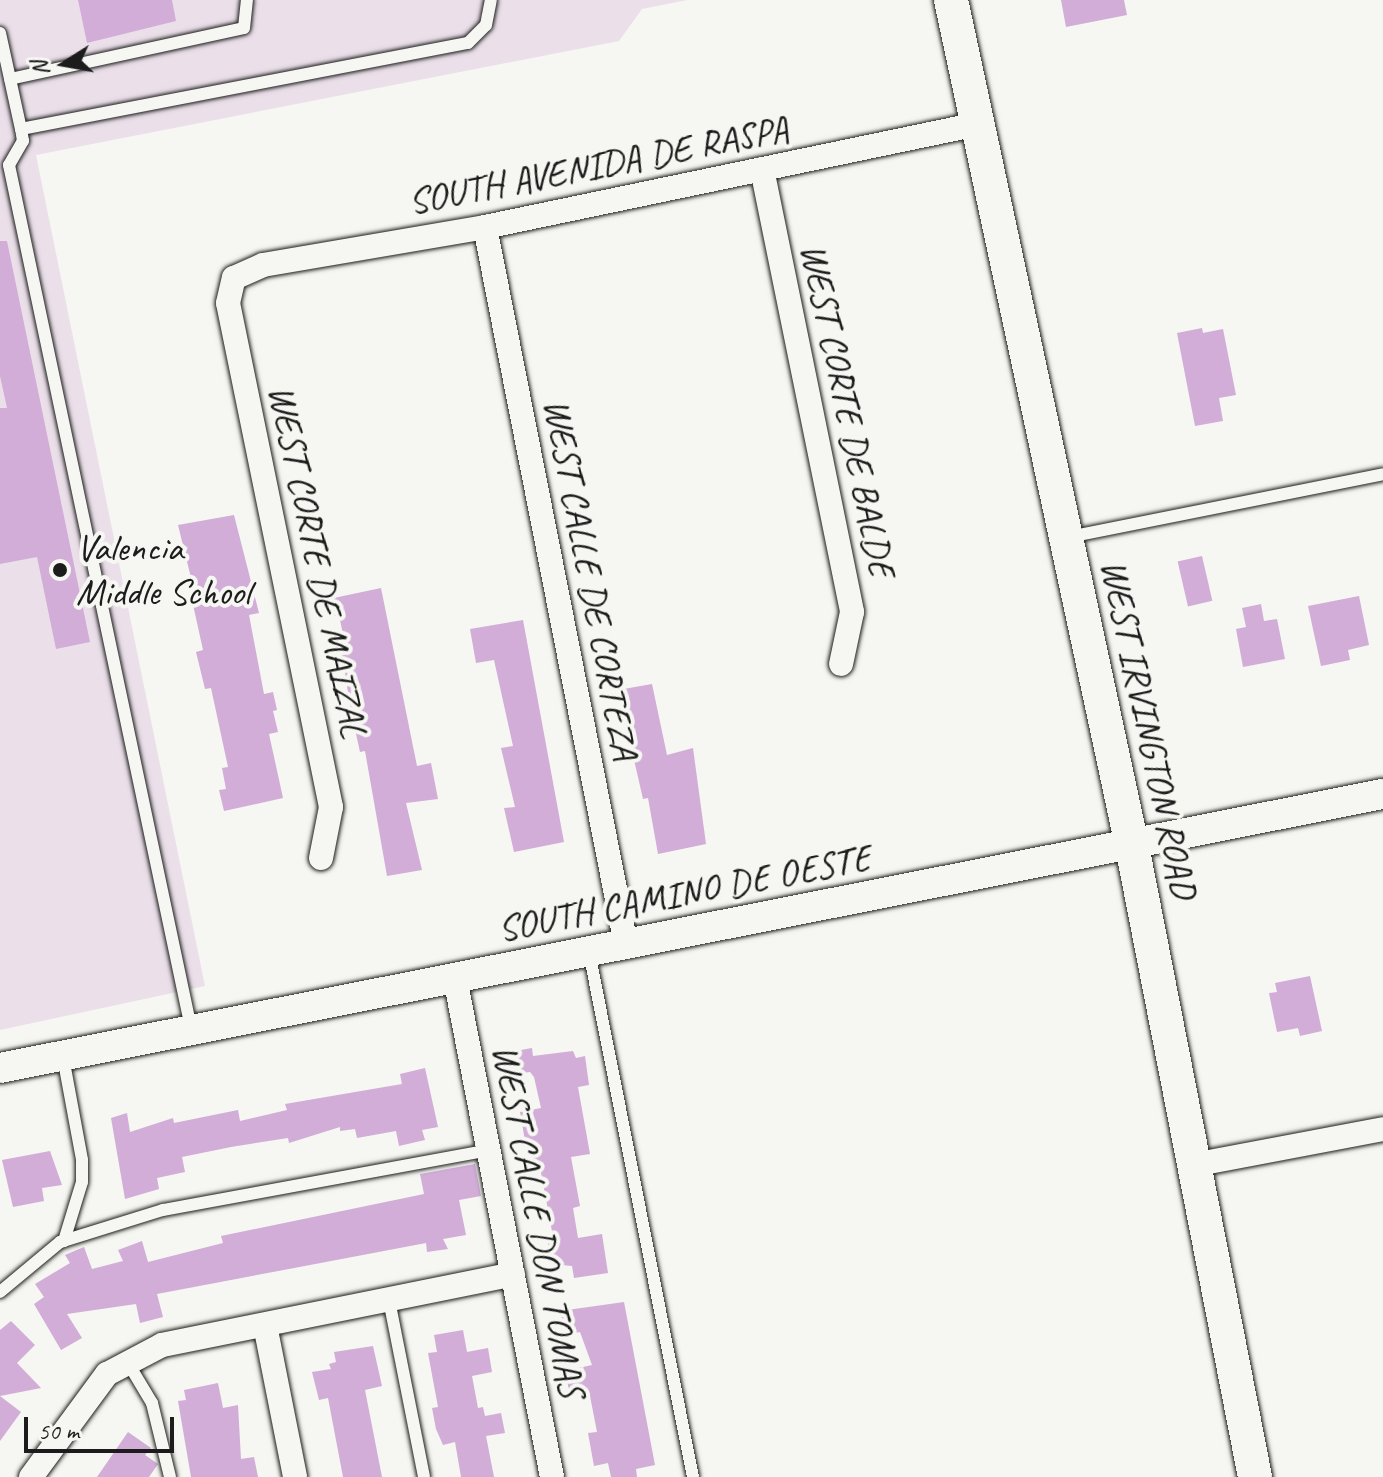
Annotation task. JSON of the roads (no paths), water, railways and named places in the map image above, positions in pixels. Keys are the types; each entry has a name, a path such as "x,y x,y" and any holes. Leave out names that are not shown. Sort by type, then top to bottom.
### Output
{"main road":[{"name":"WEST IRVINGTON ROAD","path":"951,0 1132,846 1255,1477"}],"street":[{"name":"SOUTH AVENIDA DE RASPA","path":"234,278 263,265 485,227 978,124"},
{"name":"WEST CORTE DE BALDE","path":"762,169 852,612 841,664"},
{"name":"WEST CALLE DE CORTEZA","path":"485,227 626,945"},
{"name":"WEST CORTE DE MAIZAL","path":"234,278 228,303 331,807 321,858"},
{"name":"SOUTH CAMINO DE OESTE","path":"0,1068 1383,794"},
{"name":"WEST CALLE DON TOMAS","path":"455,978 552,1477"},
{"path":"1193,1165 1383,1129"},
{"path":"31,1477 107,1374 162,1345 513,1274"},
{"path":"265,1325 295,1477"}],"lane":[{"path":"10,79 244,28 247,0"},
{"path":"21,129 455,47 478,35 491,0"},
{"path":"0,33 23,141 9,165 191,1031"},
{"path":"1066,538 1383,474"},
{"path":"589,952 693,1477"},
{"path":"63,1056 82,1160 82,1182 64,1241"},
{"path":"0,1292 64,1241 163,1210 489,1150"},
{"path":"389,1300 424,1477"},
{"path":"128,1363 152,1403 170,1477"}],"place":[{"name":"Valencia Middle School","path":"60,570"}]}
